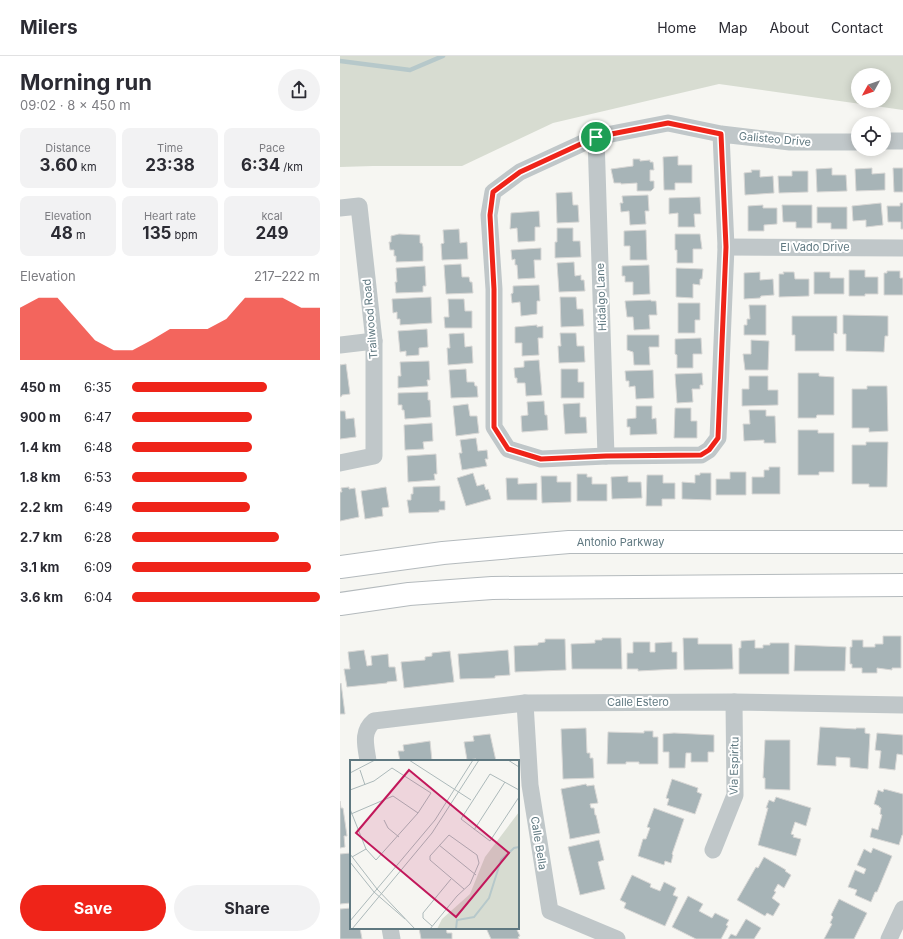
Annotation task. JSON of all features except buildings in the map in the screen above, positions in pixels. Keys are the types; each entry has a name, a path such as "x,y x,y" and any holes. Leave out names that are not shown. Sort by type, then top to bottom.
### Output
{"main road":[{"name":"Antonio Parkway","path":"340,567 444,553 569,542 903,542"},
{"path":"340,604 409,594 492,588 903,585"}],"street":[{"name":"Galisteo Drive","path":"606,456 541,459 508,449 494,427 494,289 490,215 493,192 520,172 596,137 668,123 721,134 790,142 851,142"},
{"path":"606,456 701,455 709,450 718,438 726,247 721,134"},
{"name":"Hidalgo Lane","path":"596,137 606,456"},
{"path":"891,141 903,141"},
{"name":"Trailwood Road","path":"340,208 359,206 374,341 374,456 340,463"},
{"name":"El Vado Drive","path":"726,247 903,248"},
{"path":"340,345 374,341"},
{"name":"Calle Estero","path":"368,760 365,733 368,726 374,721 525,703 734,702 903,705"},
{"name":"Via Espiritu","path":"713,850 735,795 734,702"},
{"name":"Calle Bella","path":"525,703 530,785 550,911 618,939"},
{"path":"889,939 903,909"},
{"path":"390,929 392,939"}],"shaded area":[{"path":"340,56 903,56 903,110 889,108 891,108 891,68 851,68 851,103 719,84 553,123 462,166 340,167"}],"waterway":[{"path":"340,61 410,70 443,56"}],"route":[{"path":"668,123 721,134 726,247 718,438 709,450 701,455 606,456 541,459 508,449 494,427 494,289 490,215 493,192 520,172 596,137 668,123"}]}
